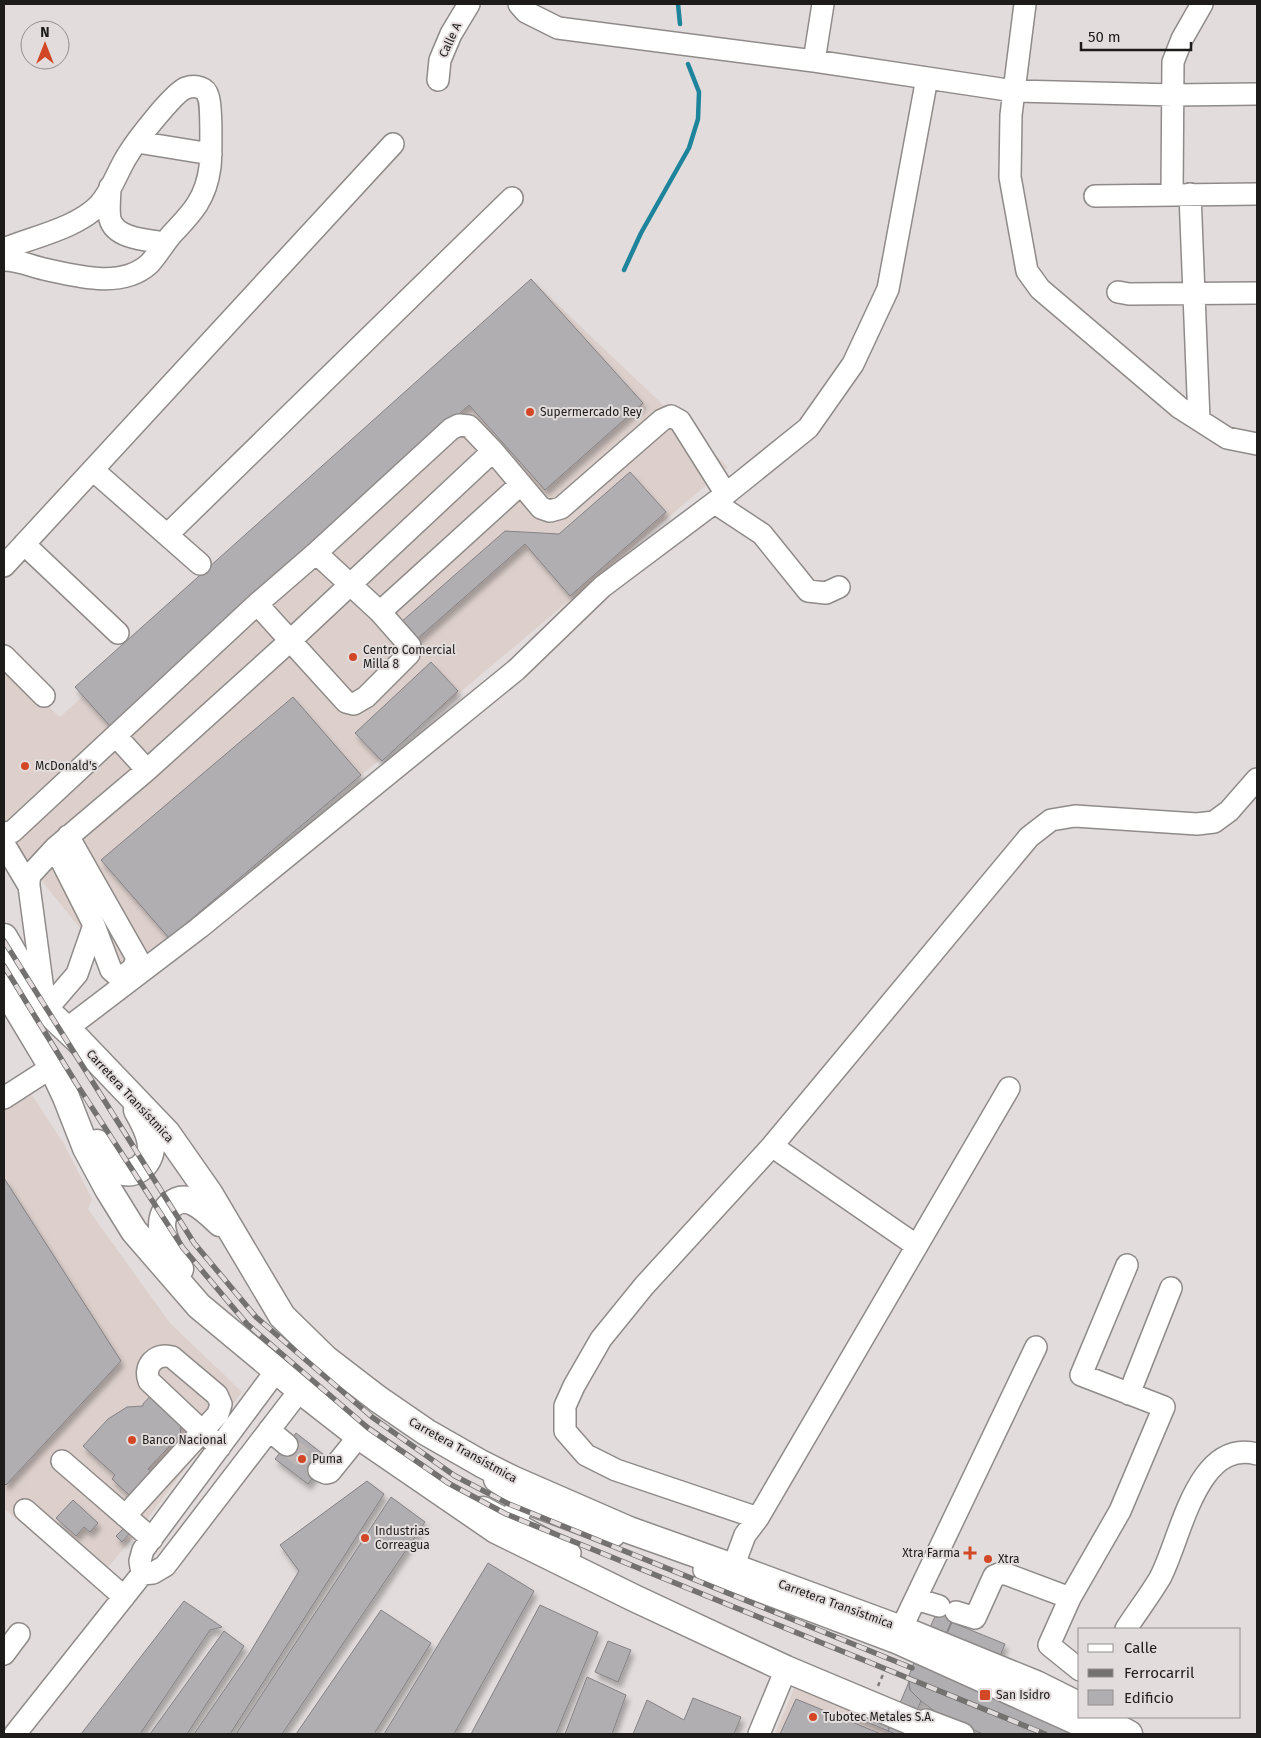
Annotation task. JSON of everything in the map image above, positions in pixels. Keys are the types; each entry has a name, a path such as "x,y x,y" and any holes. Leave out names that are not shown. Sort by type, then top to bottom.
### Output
{"main road":[{"name":"Carretera Transístmica","path":"4,937 46,1010 65,1030 78,1040 167,1132 208,1193 282,1316 326,1359 378,1399 426,1432 512,1479 629,1530 902,1628 1036,1684 1078,1705"},
{"path":"4,987 52,1068 66,1097 86,1148 108,1189 134,1230 185,1292 199,1306 276,1371 359,1436 496,1530 634,1598 786,1668 941,1734"},
{"path":"66,1097 108,1160 117,1169 129,1173 145,1165 149,1159 151,1146 148,1133 129,1093"},
{"path":"199,1306 165,1239 162,1225 164,1213 173,1203 191,1200 206,1209 234,1237"},
{"path":"300,1390 307,1390 384,1446 500,1520 508,1523 516,1511 517,1492 426,1432"},
{"path":"1100,1718 1129,1734"}],"street":[{"name":"Calle A","path":"438,80 440,60 451,34 470,4"},
{"path":"519,4 526,12 558,28 814,61 1014,91 1174,95 1257,94"},
{"path":"814,61 823,4"},
{"path":"1025,4 1011,115 1010,177 1027,271 1040,289 1180,408 1227,438 1257,444"},
{"path":"1200,420 1194,294 1181,194 1173,62 1182,39 1202,4"},
{"path":"65,1030 140,962 199,928 516,670 602,587 720,499 808,428 853,364 888,290 927,78"},
{"path":"4,249 63,227 89,214 100,204 129,154 148,127 184,88 194,86 203,89 209,97 211,154 208,183 195,210 165,243 150,263 141,270 118,279 89,278 14,260 4,260"},
{"path":"137,142 211,154"},
{"path":"4,566 393,144"},
{"path":"110,187 110,219 116,230 130,236 165,243"},
{"path":"1095,196 1257,194"},
{"path":"167,535 512,198"},
{"path":"1118,292 1129,294 1257,293"},
{"path":"4,833 12,832 258,604 451,429 459,425 469,426 493,451 541,508 550,511 561,508 662,420 671,416 680,421 720,499 762,534 808,592 826,593 839,587"},
{"path":"46,1010 29,886 31,874 62,842 147,770 351,586 493,451"},
{"path":"93,470 200,564"},
{"path":"380,612 521,484"},
{"path":"24,544 118,633"},
{"path":"258,604 346,702 354,704 366,697 409,654 410,646 380,612 316,553"},
{"path":"4,656 44,696"},
{"path":"116,736 147,770"},
{"path":"758,1518 616,1470 586,1454 565,1431 565,1406 574,1386 601,1340 644,1286 772,1146 1029,837 1051,820 1075,816 1197,824 1214,822 1229,811 1257,779"},
{"path":"62,842 140,962"},
{"path":"62,842 111,970 120,978 140,962"},
{"path":"4,844 29,886"},
{"path":"46,1010 77,974 94,925"},
{"path":"4,1098 52,1068"},
{"path":"739,1569 756,1540 758,1518 1008,1088"},
{"path":"772,1146 917,1246"},
{"path":"1078,1668 1050,1645 1070,1598 1120,1511 1164,1407 1081,1375 1126,1265"},
{"path":"1129,1394 1171,1288"},
{"path":"902,1628 1036,1346"},
{"path":"125,1516 202,1431 221,1409 221,1400 217,1395 172,1357 159,1356 150,1364 147,1374 149,1381 202,1431 220,1447"},
{"path":"142,1574 140,1561 143,1550 276,1371"},
{"path":"15,1734 142,1574 153,1573 165,1566 300,1390"},
{"path":"269,1430 287,1445"},
{"path":"318,1470 326,1473 330,1472 359,1436"},
{"path":"1127,1628 1160,1577 1196,1490 1208,1470 1226,1456 1248,1452 1257,1454"},
{"path":"62,1461 152,1539"},
{"path":"25,1510 124,1597"},
{"path":"516,1511 629,1585 924,1719 963,1734"},
{"path":"516,1511 897,1643 1099,1734"},
{"path":"916,1599 975,1618 994,1576 999,1574 1006,1574 1070,1598"},
{"path":"4,1654 19,1634"},
{"path":"759,1734 786,1668"}],"shaded area":[{"name":"Centro Comercial Milla 8","path":"531,279 728,467 120,978 4,834 4,666 60,717"},
{"path":"32,1095 64,1144 92,1199 88,1209 170,1323 242,1392 140,1529 95,1583 4,1509 4,1108"},
{"path":"797,1681 910,1734 775,1734"}],"building":[{"path":"531,279 643,403 545,490 469,405 110,726 75,687"},
{"path":"630,472 666,512 570,596 525,544 416,640 400,623 505,531 559,534"},
{"path":"431,662 458,691 382,761 355,733"},
{"path":"293,697 361,775 169,938 101,860"},
{"path":"4,1178 121,1361 6,1485 4,1483"},
{"name":"Banco Nacional","path":"153,1393 185,1423 180,1428 181,1434 148,1469 151,1471 129,1495 112,1479 115,1475 83,1446 108,1419 127,1407 143,1406"},
{"name":"Puma","path":"296,1433 328,1458 308,1484 275,1459"},
{"path":"367,1481 384,1494 230,1734 194,1734 249,1654 299,1571 280,1545"},
{"path":"391,1497 425,1522 282,1734 236,1734"},
{"path":"73,1500 98,1523 90,1532 84,1527 76,1536 56,1518"},
{"path":"124,1528 130,1533 122,1542 116,1536"},
{"path":"488,1563 534,1591 454,1734 384,1734"},
{"path":"943,1599 959,1606 938,1655 915,1660"},
{"path":"184,1601 222,1627 210,1630 140,1734 81,1734"},
{"path":"540,1605 598,1632 556,1734 471,1734"},
{"path":"381,1610 431,1643 374,1734 296,1734"},
{"path":"951,1622 1005,1644 1000,1656 946,1634"},
{"path":"224,1631 244,1646 187,1734 150,1734"},
{"path":"608,1641 631,1650 618,1682 595,1672"},
{"name":"San Isidro","path":"915,1660 1127,1734 983,1734 941,1716 910,1690 908,1678"},
{"path":"587,1677 626,1695 612,1734 565,1734"},
{"path":"909,1682 910,1690 921,1701 907,1734 896,1734 888,1731"},
{"path":"693,1698 741,1717 734,1734 633,1734 647,1700 684,1720"},
{"name":"Tubotec Metales S.A.","path":"796,1699 881,1734 780,1734"},
{"path":"854,1704 892,1720 888,1731 850,1715"}],"waterway":[{"path":"678,4 680,24"},
{"path":"624,270 641,233 689,148 698,119 699,92 688,64"}],"tunnel":[{"path":"287,1445 319,1470"}],"railway":[{"path":"4,941 194,1243 256,1317 372,1417 455,1476 509,1504 912,1668"},
{"path":"4,966 76,1083 183,1248 247,1324 368,1428 448,1483 506,1514 1045,1734"}],"place":[{"name":"Supermercado Rey","path":"530,412"},
{"name":"Centro Comercial Milla 8","path":"353,657"},
{"name":"McDonald's","path":"25,766"},
{"name":"Banco Nacional","path":"132,1440"},
{"name":"Puma","path":"302,1459"},
{"name":"Industrias Correagua","path":"365,1538"},
{"name":"Xtra Farma","path":"970,1553"},
{"name":"Xtra","path":"988,1559"},
{"name":"San Isidro","path":"985,1695"},
{"name":"Tubotec Metales S.A.","path":"813,1717"}]}
